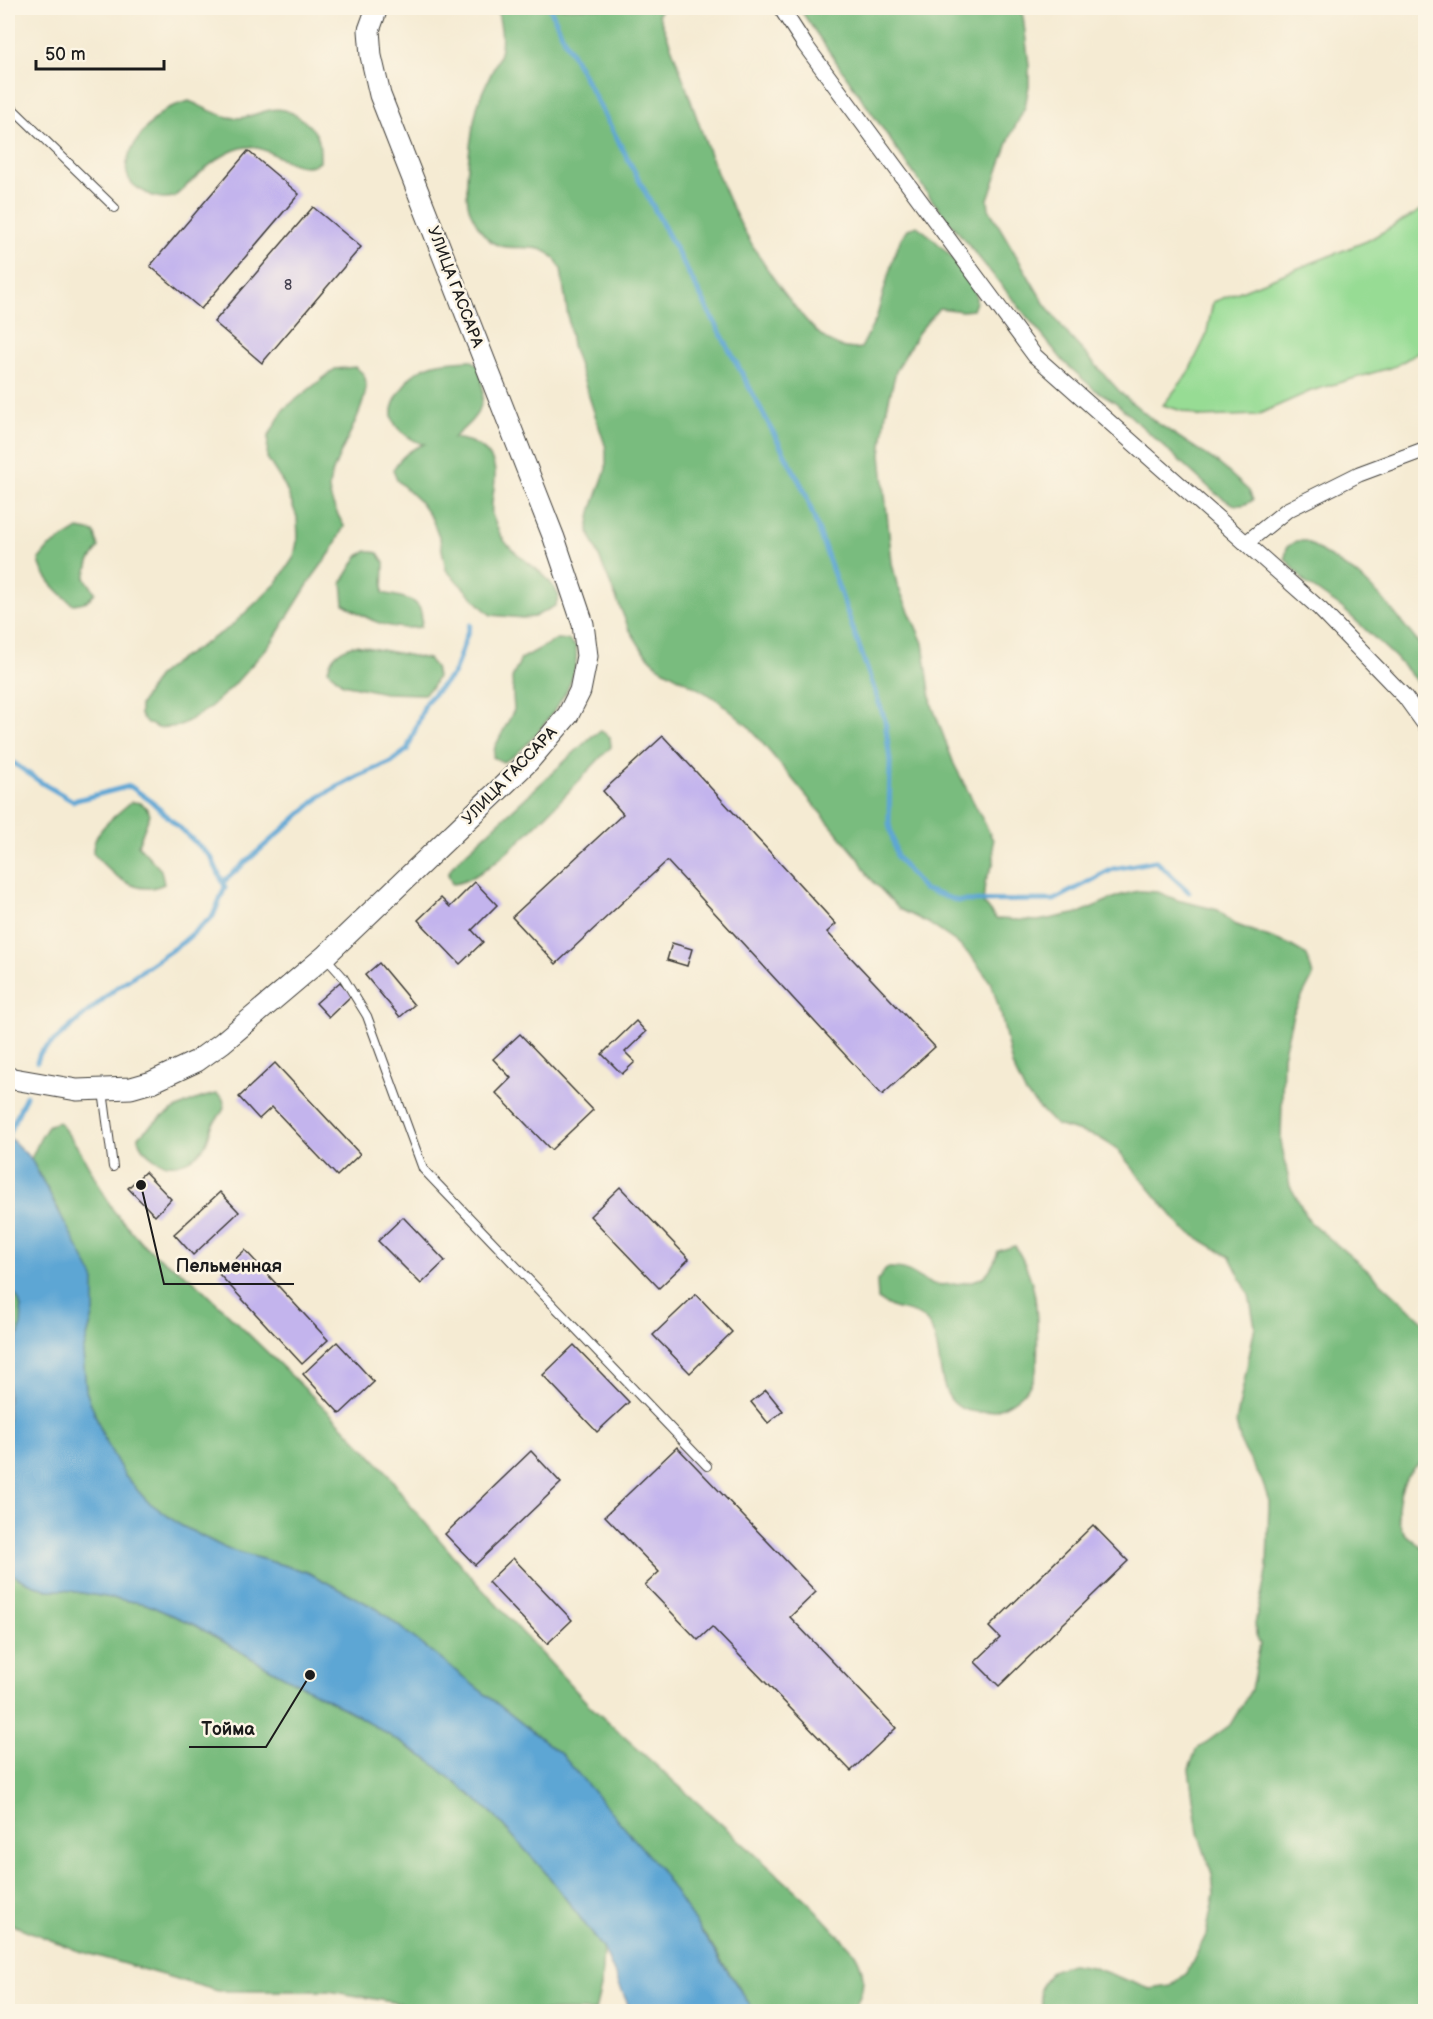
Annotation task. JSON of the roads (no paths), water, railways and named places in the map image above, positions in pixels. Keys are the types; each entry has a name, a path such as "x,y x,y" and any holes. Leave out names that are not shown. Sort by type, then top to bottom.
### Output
{"main road":[{"name":"УЛИЦА ГАССАРА","path":"8,1078 77,1090 104,1091 131,1088 152,1082 197,1061 236,1032 325,956 534,755 568,715 580,691 587,656 583,624 554,538 380,95 371,56 369,30 377,8"}],"street":[{"path":"781,8 805,45 1035,356 1328,617 1405,697 1425,726"},
{"path":"1246,543 1287,510 1359,474 1425,449"}],"lane":[{"path":"8,104 115,208"},
{"path":"325,956 343,977 367,1016 423,1169 707,1466"},
{"path":"104,1091 113,1167"}],"water":[{"path":"8,1136 31,1159 94,1278 94,1312 83,1352 86,1391 104,1438 125,1476 146,1500 180,1525 227,1549 307,1572 377,1609 562,1755 659,1868 754,2011 631,2011 603,1948 547,1874 491,1812 427,1759 357,1715 265,1666 195,1625 146,1604 65,1590 47,1590 20,1579 8,1571 8,1358 18,1338 22,1315 19,1301 8,1285"}],"waterway":[{"path":"550,8 564,39 805,492 885,720 890,761 889,824 897,857 923,889 958,901 1054,900 1113,869 1156,861 1189,892"},
{"path":"223,882 321,796 358,776 391,762 407,750 426,702 454,673 470,625"},
{"path":"8,759 73,801 130,786 151,801 211,857 225,887 213,916 183,942 116,988 40,1053 37,1062"},
{"path":"8,1135 26,1096"}],"place":[{"name":"Пельменная","path":"141,1185"},
{"name":"Тойма","path":"310,1675"}]}
